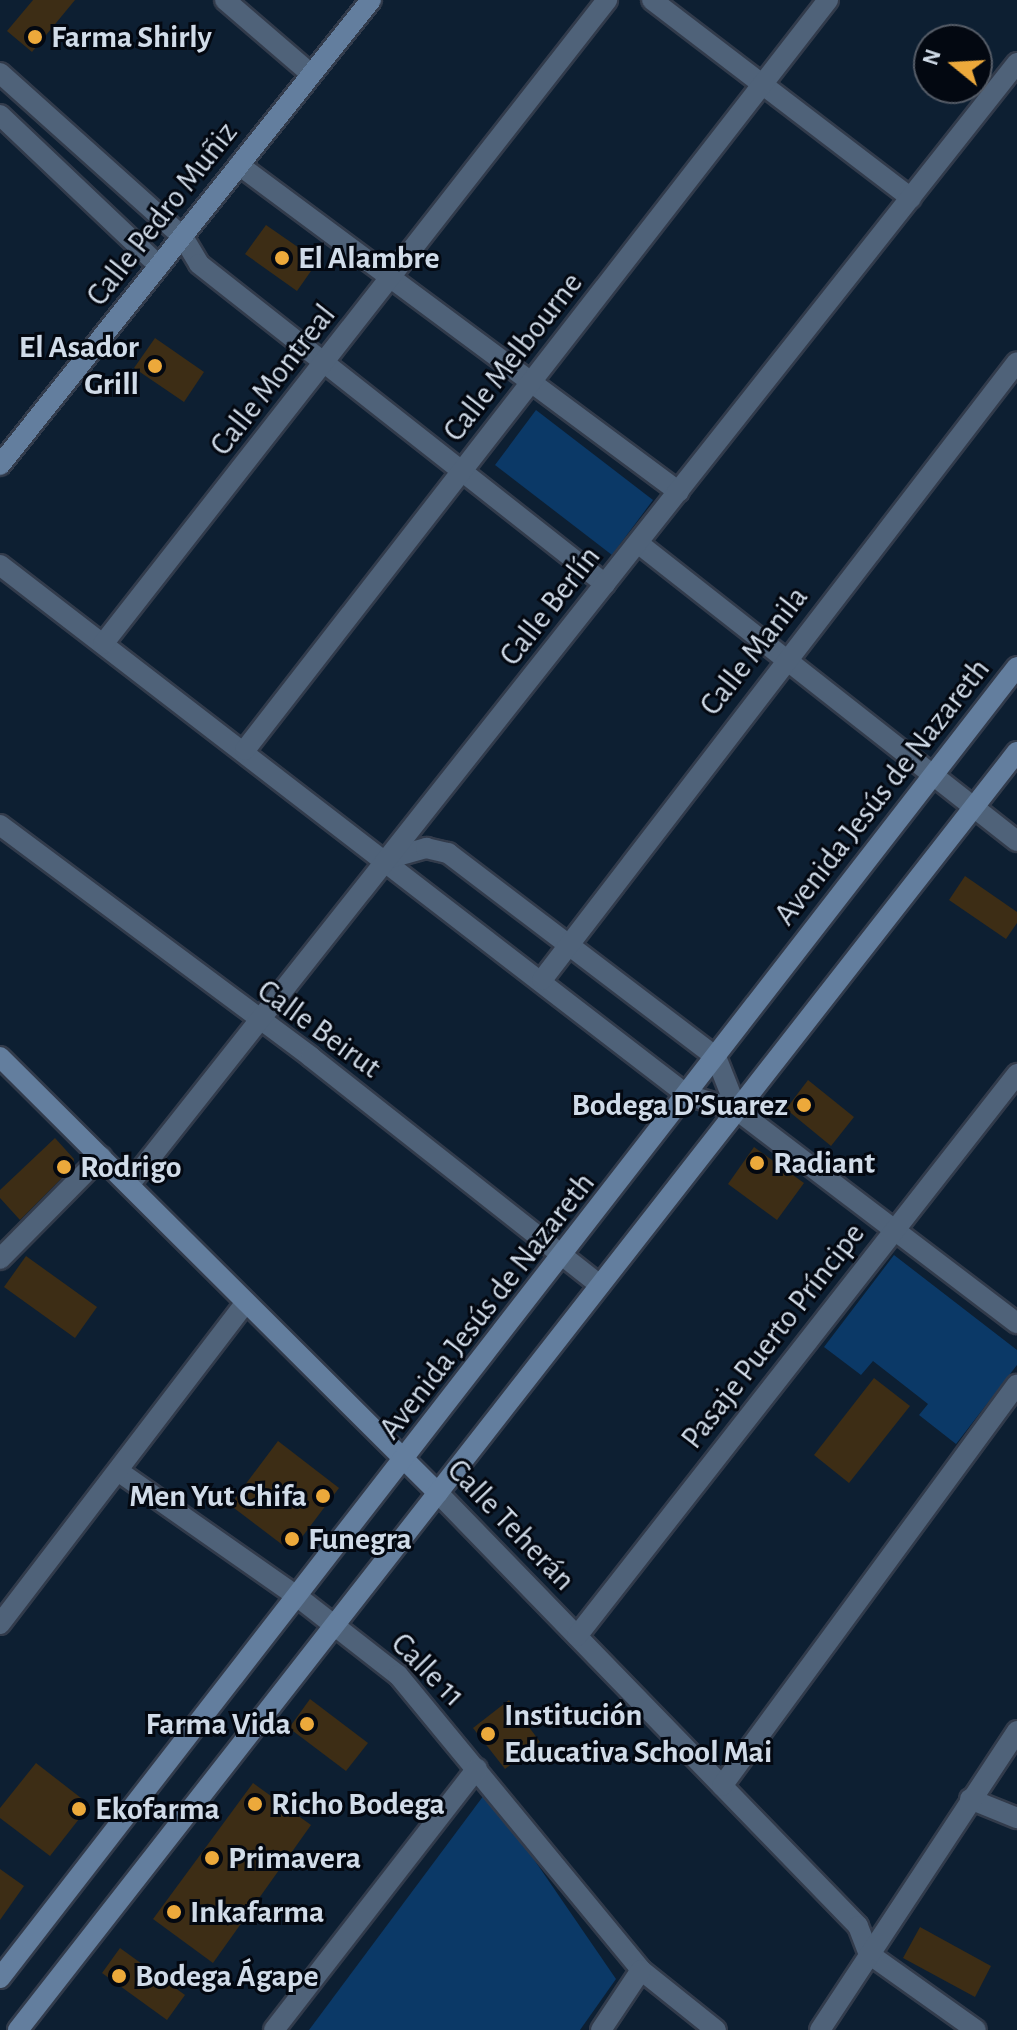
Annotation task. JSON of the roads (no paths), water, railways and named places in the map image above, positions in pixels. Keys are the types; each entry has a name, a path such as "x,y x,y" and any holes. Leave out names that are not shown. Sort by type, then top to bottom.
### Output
{"main road":[{"name":"Calle Pedro Muñiz","path":"0,465 371,0"},
{"name":"Avenida Jesús de Nazareth","path":"0,1978 405,1460 1017,667"},
{"path":"18,2030 1017,752"},
{"name":"Calle Teherán","path":"0,1057 438,1493"}],"street":[{"path":"225,0 311,74"},
{"name":"Calle Montreal","path":"103,644 326,363 607,0"},
{"path":"652,0 911,198"},
{"name":"Calle Melbourne","path":"245,750 828,0"},
{"name":"Calle Berlín","path":"129,1185 260,1024 1017,63"},
{"path":"0,73 183,237 199,264 605,584"},
{"path":"0,115 159,266"},
{"path":"239,165 679,492"},
{"name":"Calle Manila","path":"542,980 1017,362"},
{"path":"638,543 1017,841"},
{"path":"0,565 387,859 687,1095 737,1110 1017,1323"},
{"name":"Calle Beirut","path":"0,825 260,1024 311,1057 600,1285"},
{"path":"387,859 426,848 448,853 716,1057 737,1110"},
{"name":"Pasaje Puerto Príncipe","path":"577,1636 1015,1082"},
{"path":"0,1259 101,1157"},
{"path":"0,1624 246,1302"},
{"path":"722,1786 1017,1385"},
{"name":"Calle 11","path":"118,1471 298,1597 398,1675 641,1970 716,2030"},
{"name":"Calle Teherán","path":"438,1493 858,1926 869,1954 976,2030"},
{"path":"820,2030 1017,1731"},
{"path":"274,2030 477,1768"},
{"path":"970,1799 1017,1818"},
{"path":"601,2030 641,1970"}],"place":[{"name":"Farma Shirly","path":"35,37"},
{"name":"El Alambre","path":"282,258"},
{"name":"El Asador Grill","path":"155,366"},
{"name":"Bodega D'Suarez","path":"804,1105"},
{"name":"Radiant","path":"757,1163"},
{"name":"Rodrigo","path":"64,1167"},
{"name":"Men Yut Chifa","path":"323,1496"},
{"name":"Funegra","path":"292,1539"},
{"name":"Farma Vida","path":"307,1724"},
{"name":"Institución Educativa School Mai","path":"488,1734"},
{"name":"Richo Bodega","path":"255,1804"},
{"name":"Ekofarma","path":"79,1809"},
{"name":"Primavera","path":"212,1858"},
{"name":"Inkafarma","path":"174,1912"},
{"name":"Bodega Ágape","path":"119,1976"}]}
